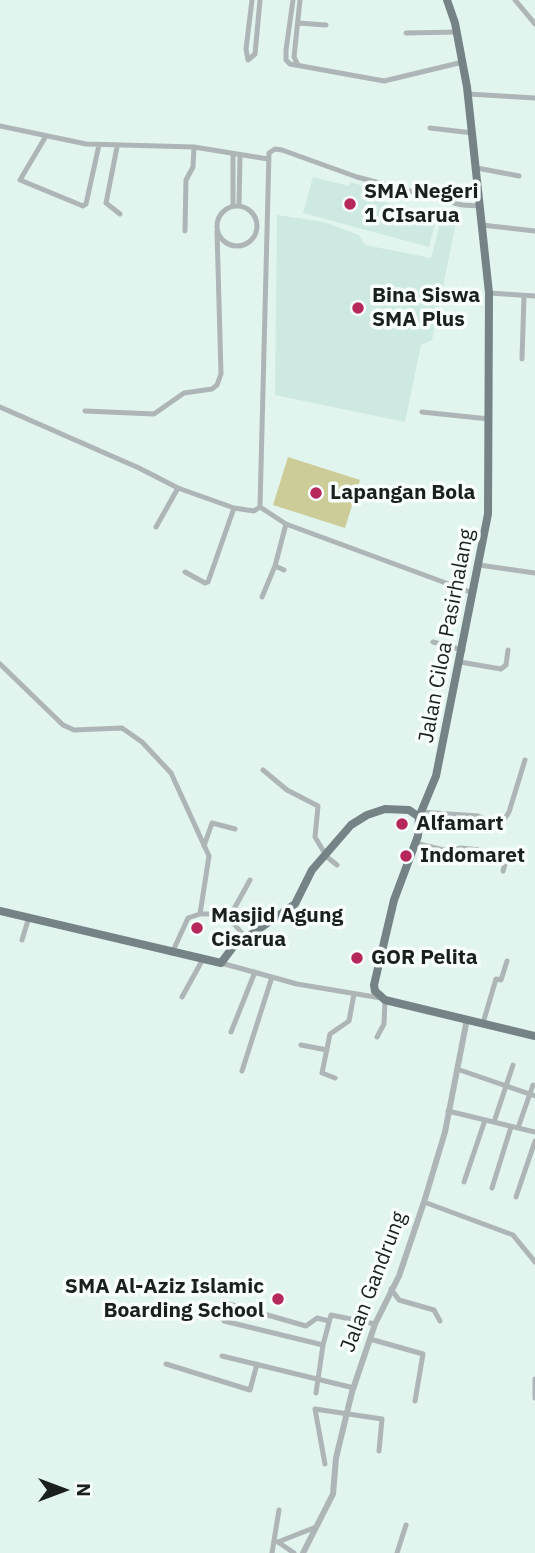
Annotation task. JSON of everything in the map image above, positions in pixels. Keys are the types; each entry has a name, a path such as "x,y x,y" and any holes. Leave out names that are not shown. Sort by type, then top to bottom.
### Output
{"main road":[{"name":"Jalan Ciloa Pasirhalang","path":"384,999 375,991 375,972 394,900 415,843 420,814 436,776 488,514 489,293 468,94 457,32 447,0"},
{"path":"0,911 221,963 246,938 296,904 307,879 325,852 351,825 379,810 404,809 420,814"},
{"path":"384,999 535,1036"}],"street":[{"path":"252,0 246,49 248,60 255,54 260,0"},
{"path":"293,0 286,61 298,66 384,81 463,62"},
{"path":"298,66 293,57 300,0"},
{"path":"515,0 535,24"},
{"path":"298,23 326,25"},
{"path":"407,33 457,32"},
{"path":"468,94 535,98"},
{"path":"0,126 99,145 194,147 268,159"},
{"path":"430,128 472,134"},
{"path":"47,136 20,180 83,206 86,204 99,145"},
{"path":"117,147 106,202 120,214"},
{"path":"185,232 186,180 193,167 194,147"},
{"path":"260,507 268,159 271,150 279,149 382,184 480,206"},
{"path":"236,206 237,155"},
{"path":"477,169 519,176"},
{"path":"85,411 154,414 184,393 212,389 218,385 221,374 217,232 219,215 236,206"},
{"path":"219,257 234,246 249,242 257,229 253,213 236,206"},
{"path":"482,225 535,231"},
{"path":"217,232 223,241 234,246"},
{"path":"489,293 535,296"},
{"path":"522,359 524,296"},
{"path":"0,407 178,488 250,512 260,507"},
{"path":"422,412 489,419"},
{"path":"156,527 178,488"},
{"path":"260,507 286,524 473,593"},
{"path":"185,572 205,583 208,582 234,508"},
{"path":"262,597 275,566 286,524"},
{"path":"479,565 535,573"},
{"path":"275,566 284,570"},
{"path":"433,642 463,650"},
{"path":"460,662 500,669 506,665 508,650"},
{"path":"0,664 63,725 74,730 122,728 142,742 174,778 209,860 200,914"},
{"path":"420,814 478,816 500,826 509,812 525,760"},
{"path":"263,770 287,790 318,806 315,837 337,865"},
{"path":"204,846 212,823 234,829"},
{"path":"415,843 448,851 461,848 480,850 506,861 503,871"},
{"path":"325,852 337,852"},
{"path":"229,918 250,880"},
{"path":"172,953 188,918 200,914 217,914 229,918 246,938"},
{"path":"22,940 29,917"},
{"path":"182,997 203,959"},
{"path":"483,1023 496,979 501,980 507,961"},
{"path":"221,963 272,977 384,999 384,1024 377,1037"},
{"path":"231,1032 255,972"},
{"path":"242,1071 272,977"},
{"path":"335,1078 322,1073 330,1032 337,1031 340,1025 349,1021 354,994"},
{"name":"Jalan Gandrung","path":"303,1553 333,1494 336,1458 354,1388 374,1324 399,1276 424,1202 448,1111 467,1019"},
{"path":"301,1045 327,1050"},
{"path":"495,1119 513,1065"},
{"path":"457,1069 532,1096"},
{"path":"519,1125 532,1096 533,1085"},
{"path":"448,1111 535,1132"},
{"path":"464,1182 485,1120"},
{"path":"492,1188 512,1127"},
{"path":"516,1197 535,1141"},
{"path":"424,1202 513,1235 535,1262"},
{"path":"391,1289 399,1300 434,1310 440,1321"},
{"path":"222,1302 306,1326 317,1318 329,1321"},
{"path":"316,1393 323,1345 329,1321 334,1314 374,1324"},
{"path":"224,1321 323,1345"},
{"path":"370,1339 424,1354 415,1401"},
{"path":"222,1356 354,1388"},
{"path":"166,1364 250,1390 257,1364"},
{"path":"535,1379 535,1398"},
{"path":"325,1464 315,1409 382,1419 379,1451"},
{"path":"272,1553 277,1541 279,1510"},
{"path":"397,1553 406,1525"},
{"path":"277,1541 316,1527"},
{"path":"277,1541 294,1553"}],"shaded area":[{"name":"SMA Negeri 1 CIsarua","path":"313,177 349,186 351,182 363,186 361,196 437,216 429,247 303,213"},
{"name":"Bina Siswa SMA Plus","path":"277,215 324,222 359,235 365,245 431,258 441,220 456,223 432,340 421,345 405,422 275,395"}],"green space":[{"name":"Lapangan Bola","path":"288,457 360,480 345,528 273,505"}],"place":[{"name":"SMA Negeri 1 CIsarua","path":"350,204"},
{"name":"Bina Siswa SMA Plus","path":"358,308"},
{"name":"Lapangan Bola","path":"316,493"},
{"name":"Alfamart","path":"402,824"},
{"name":"Indomaret","path":"406,856"},
{"name":"Masjid Agung Cisarua","path":"197,928"},
{"name":"GOR Pelita","path":"357,958"},
{"name":"SMA Al-Aziz Islamic Boarding School","path":"278,1299"}]}
